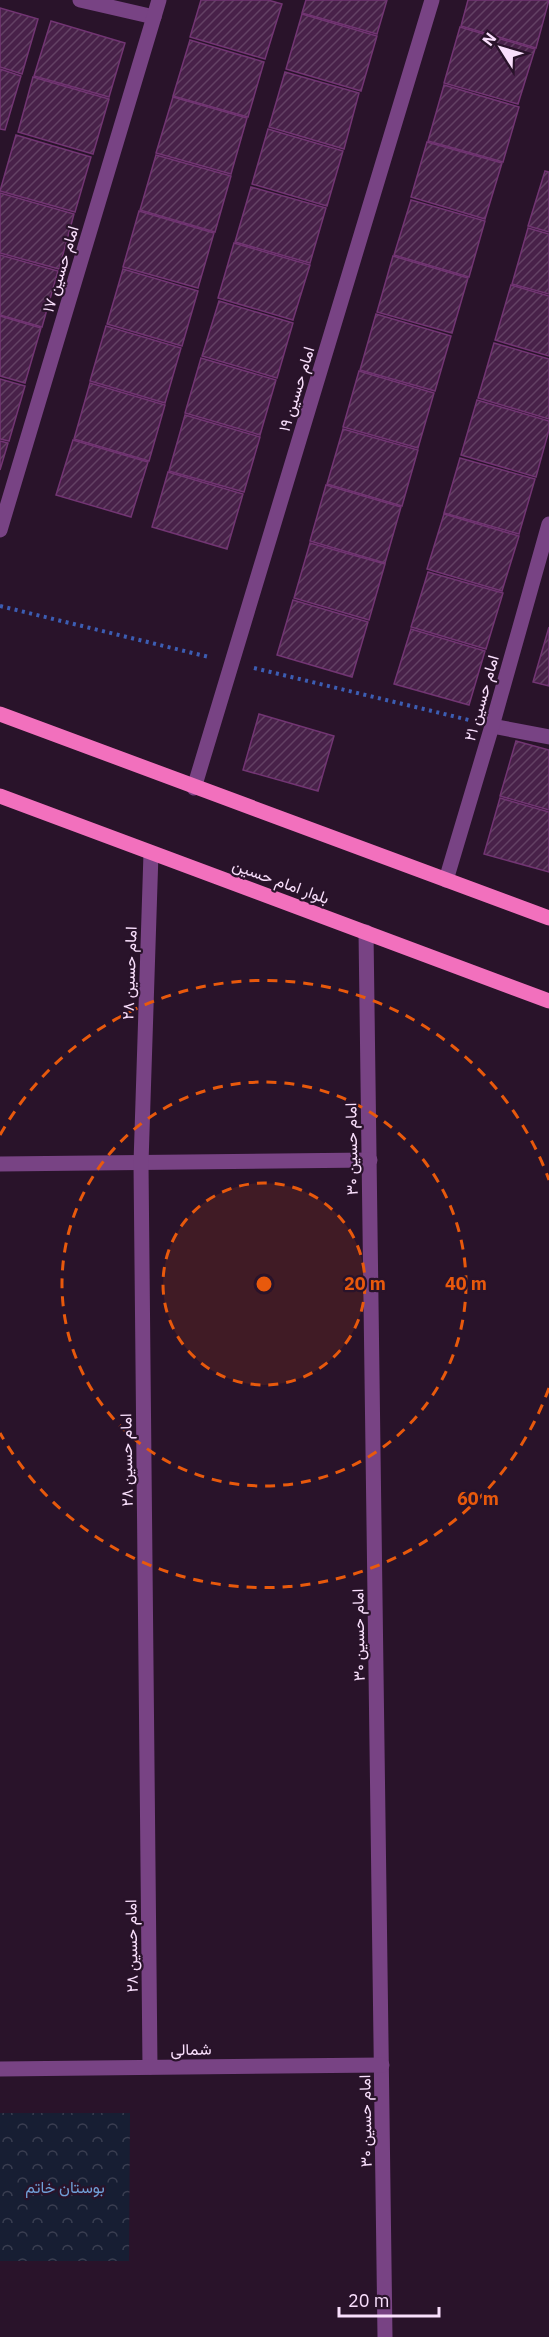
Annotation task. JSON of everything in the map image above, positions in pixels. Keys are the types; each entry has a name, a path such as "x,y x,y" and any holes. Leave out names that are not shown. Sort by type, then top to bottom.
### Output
{"main road":[{"path":"0,714 549,918"},
{"name":"بلوار امام حسین","path":"0,796 549,1001"}],"street":[{"path":"80,0 154,17"},
{"name":"امام حسین ۱۷","path":"0,531 159,0"},
{"name":"امام حسین ۱۹","path":"194,788 432,0"},
{"name":"امام حسین ۲۱","path":"446,880 549,524"},
{"path":"492,726 549,737"},
{"name":"امام حسین ۲۸","path":"150,2067 141,1163 152,853"},
{"name":"امام حسین ۳۰","path":"366,932 386,2337"},
{"path":"0,1164 369,1160"},
{"name":"شمالی","path":"0,2069 382,2065"}],"green space":[{"name":"بوستان خاتم","path":"0,2113 130,2113 129,2261 0,2261"}],"building":[{"path":"201,0 268,0 282,4 265,59 190,37"},
{"path":"306,0 387,0 377,34 302,13"},
{"path":"468,0 549,0 536,48 461,26"},
{"path":"0,8 38,19 22,74 0,67"},
{"path":"302,14 377,36 361,91 286,69"},
{"path":"51,21 125,43 109,97 34,76"},
{"path":"460,27 535,49 518,104 444,83"},
{"path":"190,40 264,62 248,117 173,96"},
{"path":"0,69 21,76 5,130 0,129"},
{"path":"285,72 359,93 344,149 269,127"},
{"path":"33,77 109,99 93,154 18,132"},
{"path":"444,85 519,107 503,162 428,141"},
{"path":"173,97 247,118 231,174 156,153"},
{"path":"268,129 343,151 327,206 252,184"},
{"path":"16,135 91,157 75,212 0,191"},
{"path":"427,142 502,163 485,219 411,197"},
{"path":"156,155 231,176 215,232 140,210"},
{"path":"545,171 549,172 549,232 528,226"},
{"path":"251,187 326,208 310,263 235,242"},
{"path":"0,193 74,214 59,269 0,253"},
{"path":"411,200 485,221 469,277 394,255"},
{"path":"139,211 214,233 198,288 123,267"},
{"path":"528,228 549,234 549,294 512,284"},
{"path":"234,243 310,265 293,320 218,298"},
{"path":"0,255 58,271 42,327 0,315"},
{"path":"393,256 468,278 452,333 377,312"},
{"path":"123,269 198,291 182,346 107,324"},
{"path":"511,285 549,296 549,356 495,340"},
{"path":"219,301 293,323 277,378 202,356"},
{"path":"376,314 451,336 435,391 360,370"},
{"path":"0,316 41,328 25,383 0,376"},
{"path":"106,326 181,348 165,403 90,381"},
{"path":"494,343 549,359 549,419 478,398"},
{"path":"201,358 276,380 260,435 185,413"},
{"path":"359,371 434,393 418,448 343,427"},
{"path":"0,379 25,386 9,441 0,439"},
{"path":"90,383 165,405 149,461 74,439"},
{"path":"477,400 549,421 549,430 536,477 461,455"},
{"path":"185,415 260,437 244,492 169,471"},
{"path":"343,429 418,450 402,506 327,484"},
{"path":"73,440 148,462 131,517 56,495"},
{"path":"0,441 8,443 0,470"},
{"path":"460,458 535,479 519,534 444,513"},
{"path":"168,472 243,494 227,549 152,527"},
{"path":"326,485 401,507 385,563 310,541"},
{"path":"444,514 519,536 502,591 427,569"},
{"path":"310,543 385,564 369,620 294,598"},
{"path":"428,572 503,593 486,649 411,627"},
{"path":"293,600 368,622 352,677 277,655"},
{"path":"549,627 549,686 533,682"},
{"path":"411,629 485,651 469,705 394,684"},
{"path":"259,714 334,736 318,791 243,770"},
{"path":"516,741 549,750 549,810 500,796"},
{"path":"500,798 549,812 549,872 484,854"}]}
